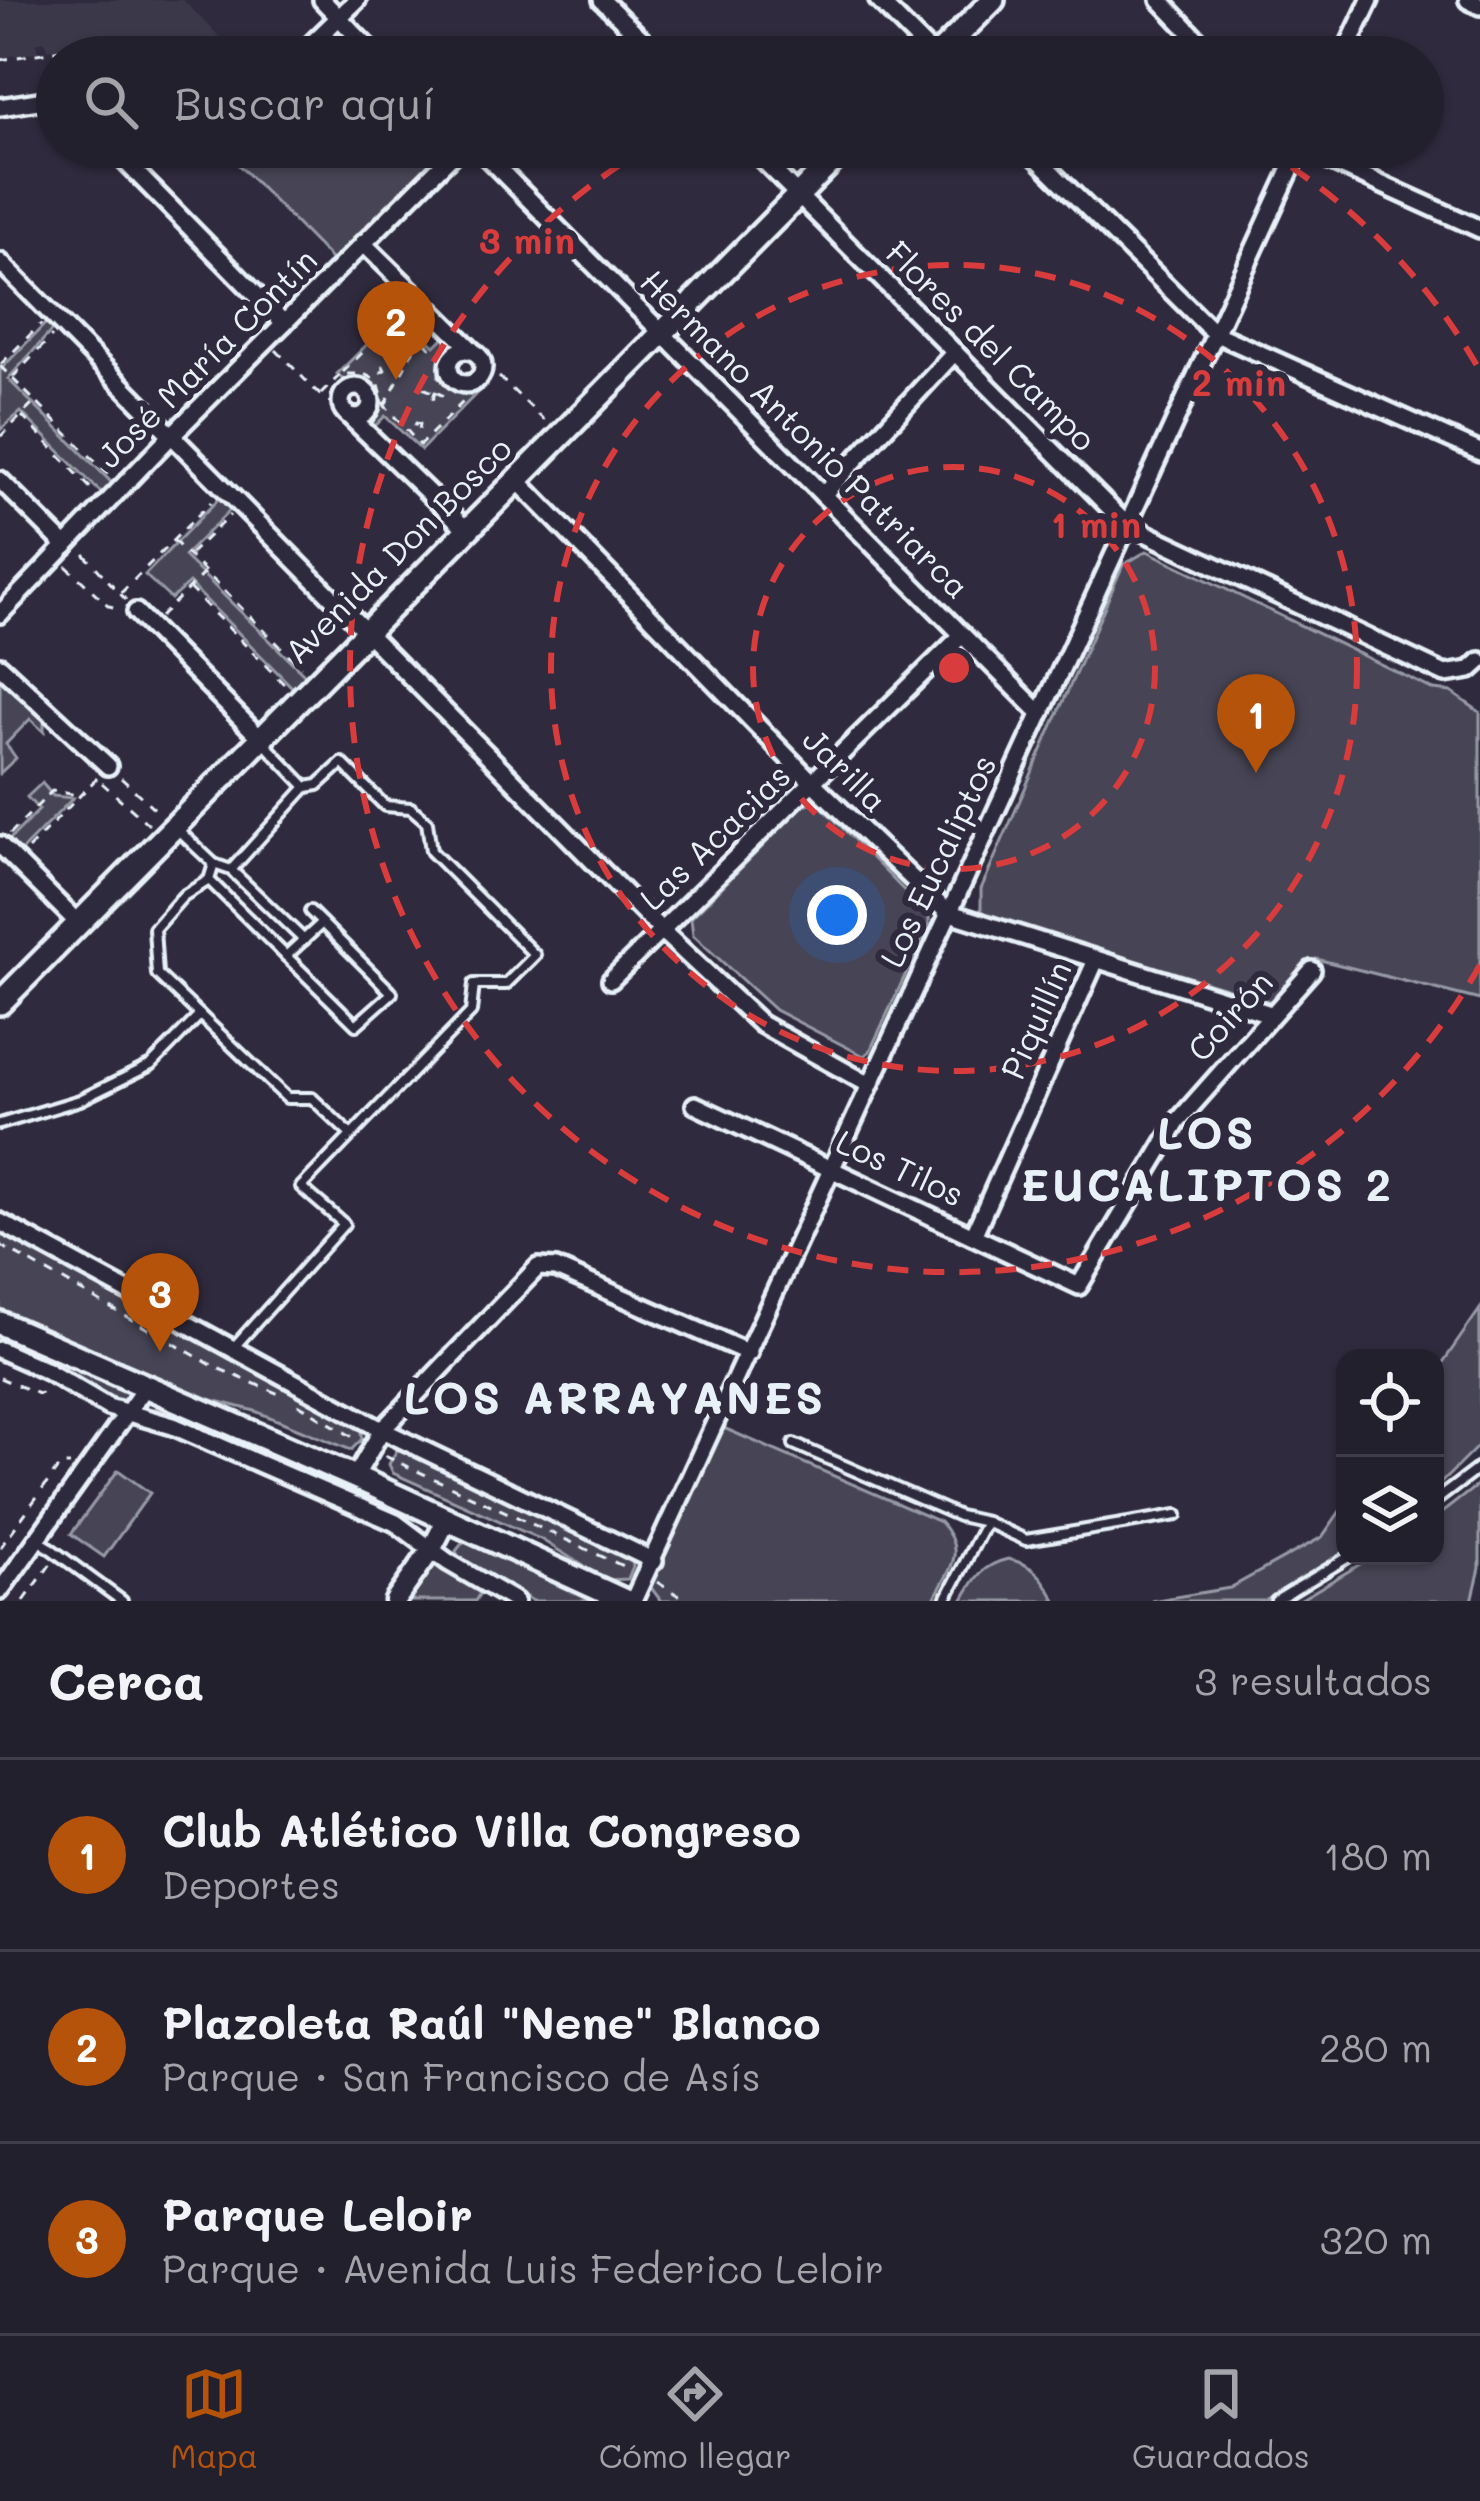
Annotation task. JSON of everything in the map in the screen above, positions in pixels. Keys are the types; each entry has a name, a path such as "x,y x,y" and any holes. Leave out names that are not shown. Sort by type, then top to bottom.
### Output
{"main road":[{"path":"956,36 993,0"},
{"name":"Avenida Don Bosco","path":"0,1003 825,168"},
{"path":"0,1323 629,1601"}],"street":[{"path":"322,0 356,36"},
{"path":"320,36 357,0"},
{"path":"602,0 639,36"},
{"path":"878,0 914,36"},
{"path":"1160,0 1194,36"},
{"path":"1353,36 1370,0"},
{"path":"1468,0 1480,6"},
{"path":"0,106 36,101"},
{"path":"132,168 284,323"},
{"name":"José María Contín","path":"0,614 172,434 439,168"},
{"name":"Hermano Antonio Patriarca","path":"498,168 1039,712"},
{"name":"Flores del Campo","path":"771,168 1126,524 1444,674 1475,666"},
{"path":"1046,168 1214,333 1480,452"},
{"name":"Los Eucaliptos","path":"629,1601 654,1561 1290,168"},
{"path":"1346,168 1480,229"},
{"path":"363,243 472,350 483,362 488,372 464,384 450,374 452,357 461,350 472,350"},
{"path":"0,262 662,931 761,1024 868,1084"},
{"path":"823,495 955,352"},
{"path":"346,413 355,417 370,407 370,397 359,387 343,395 341,405 346,413 466,529"},
{"name":"Jarilla","path":"515,479 814,784 947,912 1270,1014"},
{"path":"0,480 64,548"},
{"path":"136,612 259,737"},
{"name":"Las Acacias","path":"611,980 962,634"},
{"path":"0,665 102,772"},
{"path":"0,844 77,922"},
{"name":"Piquillín","path":"973,1236 1096,960"},
{"name":"Coirón","path":"1079,1286 1178,1121 1312,970"},
{"name":"Los Tilos","path":"695,1105 1079,1286"},
{"path":"0,1222 382,1430 654,1561"},
{"path":"356,1477 382,1430 538,1267 556,1268 749,1353"},
{"path":"0,1350 108,1407 173,1426 396,1523 515,1601"},
{"path":"0,1591 147,1385"},
{"path":"395,1601 447,1519"}],"lane":[{"path":"259,737 306,788"},
{"path":"231,870 306,788 318,785 342,763 385,806 411,808 427,822 430,851 535,955 506,984 474,984 471,1012 301,1187 344,1224 234,1347"},
{"path":"167,831 214,864 231,870 304,940"},
{"path":"214,864 209,880 183,896 154,929 157,974 287,1098 312,1098 351,1135"},
{"path":"209,880 356,1025 392,993 310,911"},
{"path":"286,956 322,923"},
{"path":"0,1124 80,1100 151,1065 200,1015"},
{"path":"794,1444 1026,1540 1177,1515"},
{"path":"1444,1494 1480,1467"},
{"path":"945,1601 986,1522"},
{"path":"38,1539 122,1601"},
{"path":"1276,1601 1336,1565"}],"path":[{"path":"0,60 36,54"},
{"path":"320,395 399,316 440,357 439,377 447,388 470,394"},
{"path":"57,319 0,366 122,488"},
{"path":"12,378 57,319"},
{"path":"394,347 410,326"},
{"path":"385,406 420,337"},
{"path":"266,341 320,395 343,395"},
{"path":"388,358 385,368 400,377"},
{"path":"341,374 364,374 378,381 385,406 420,445 488,372 559,435"},
{"path":"423,388 440,400 447,388"},
{"path":"428,406 434,396"},
{"path":"0,437 35,402"},
{"path":"22,416 106,504"},
{"path":"412,432 420,429 420,421"},
{"path":"121,593 225,488"},
{"path":"188,555 241,504"},
{"path":"173,540 315,680"},
{"path":"64,548 121,593 136,612"},
{"path":"64,548 110,606 136,612"},
{"path":"150,626 205,572"},
{"path":"189,588 298,698"},
{"path":"16,861 102,772"},
{"path":"102,772 167,831"},
{"path":"102,772 167,831"},
{"path":"0,844 52,791 80,796"},
{"path":"0,1378 38,1394 66,1383"},
{"path":"0,1548 60,1465 91,1465"}],"shaded area":[{"path":"0,0 183,0 219,36 36,36 36,52 0,58"},
{"path":"242,168 427,168 334,262"},
{"path":"400,312 435,346 446,335 446,377 457,387 478,392 421,450 385,416 373,428 372,392 361,383 348,384 337,374"},
{"path":"48,321 54,328 8,379 116,487 105,497 21,412 0,430 0,370"},
{"path":"224,493 236,504 184,556 308,678 296,691 189,583 171,599 145,575"},
{"path":"1147,551 1434,690 1451,692 1480,712 1480,1000 1316,959 1275,1003 981,910 981,889 1123,565"},
{"path":"0,679 44,720 44,732 30,719 6,744 16,758 0,773"},
{"path":"42,783 53,796 73,798 21,851 9,840 39,810 27,797"},
{"path":"813,802 929,916 864,1056 775,1010 693,935 691,918 804,805"},
{"path":"0,1234 352,1423 360,1428 362,1439 351,1450 255,1411 197,1396 0,1309"},
{"path":"1480,1309 1480,1444 1444,1480 1444,1457 1444,1361"},
{"path":"0,1335 127,1390 127,1400 112,1402 0,1343"},
{"path":"166,1407 394,1506 405,1520 388,1507 153,1409"},
{"path":"719,1426 940,1522 954,1552 933,1601 661,1601 649,1585 649,1574"},
{"path":"397,1450 407,1450 631,1553 628,1579 606,1580 542,1540 393,1473 389,1464"},
{"path":"118,1470 150,1493 104,1557 71,1534"},
{"path":"1480,1483 1480,1568 1472,1601 1298,1601 1359,1565 1444,1565 1444,1511"},
{"path":"1336,1517 1336,1558 1265,1601 1151,1601 1230,1588 1322,1537"},
{"path":"464,1541 473,1541 601,1601 533,1601 459,1558 456,1551"},
{"path":"1008,1559 1037,1573 1056,1601 962,1601 980,1574"},
{"path":"430,1561 482,1590 475,1601 404,1601"}],"place":[{"name":"Plazoleta Raúl \"Nene\" Blanco","path":"396,380"},
{"name":"Club Atlético Villa Congreso","path":"1256,773"},
{"name":"Parque Leloir","path":"160,1352"}],"district":[{"name":"LOS EUCALIPTOS 2","path":"1207,1159"},
{"name":"LOS ARRAYANES","path":"615,1398"}]}
